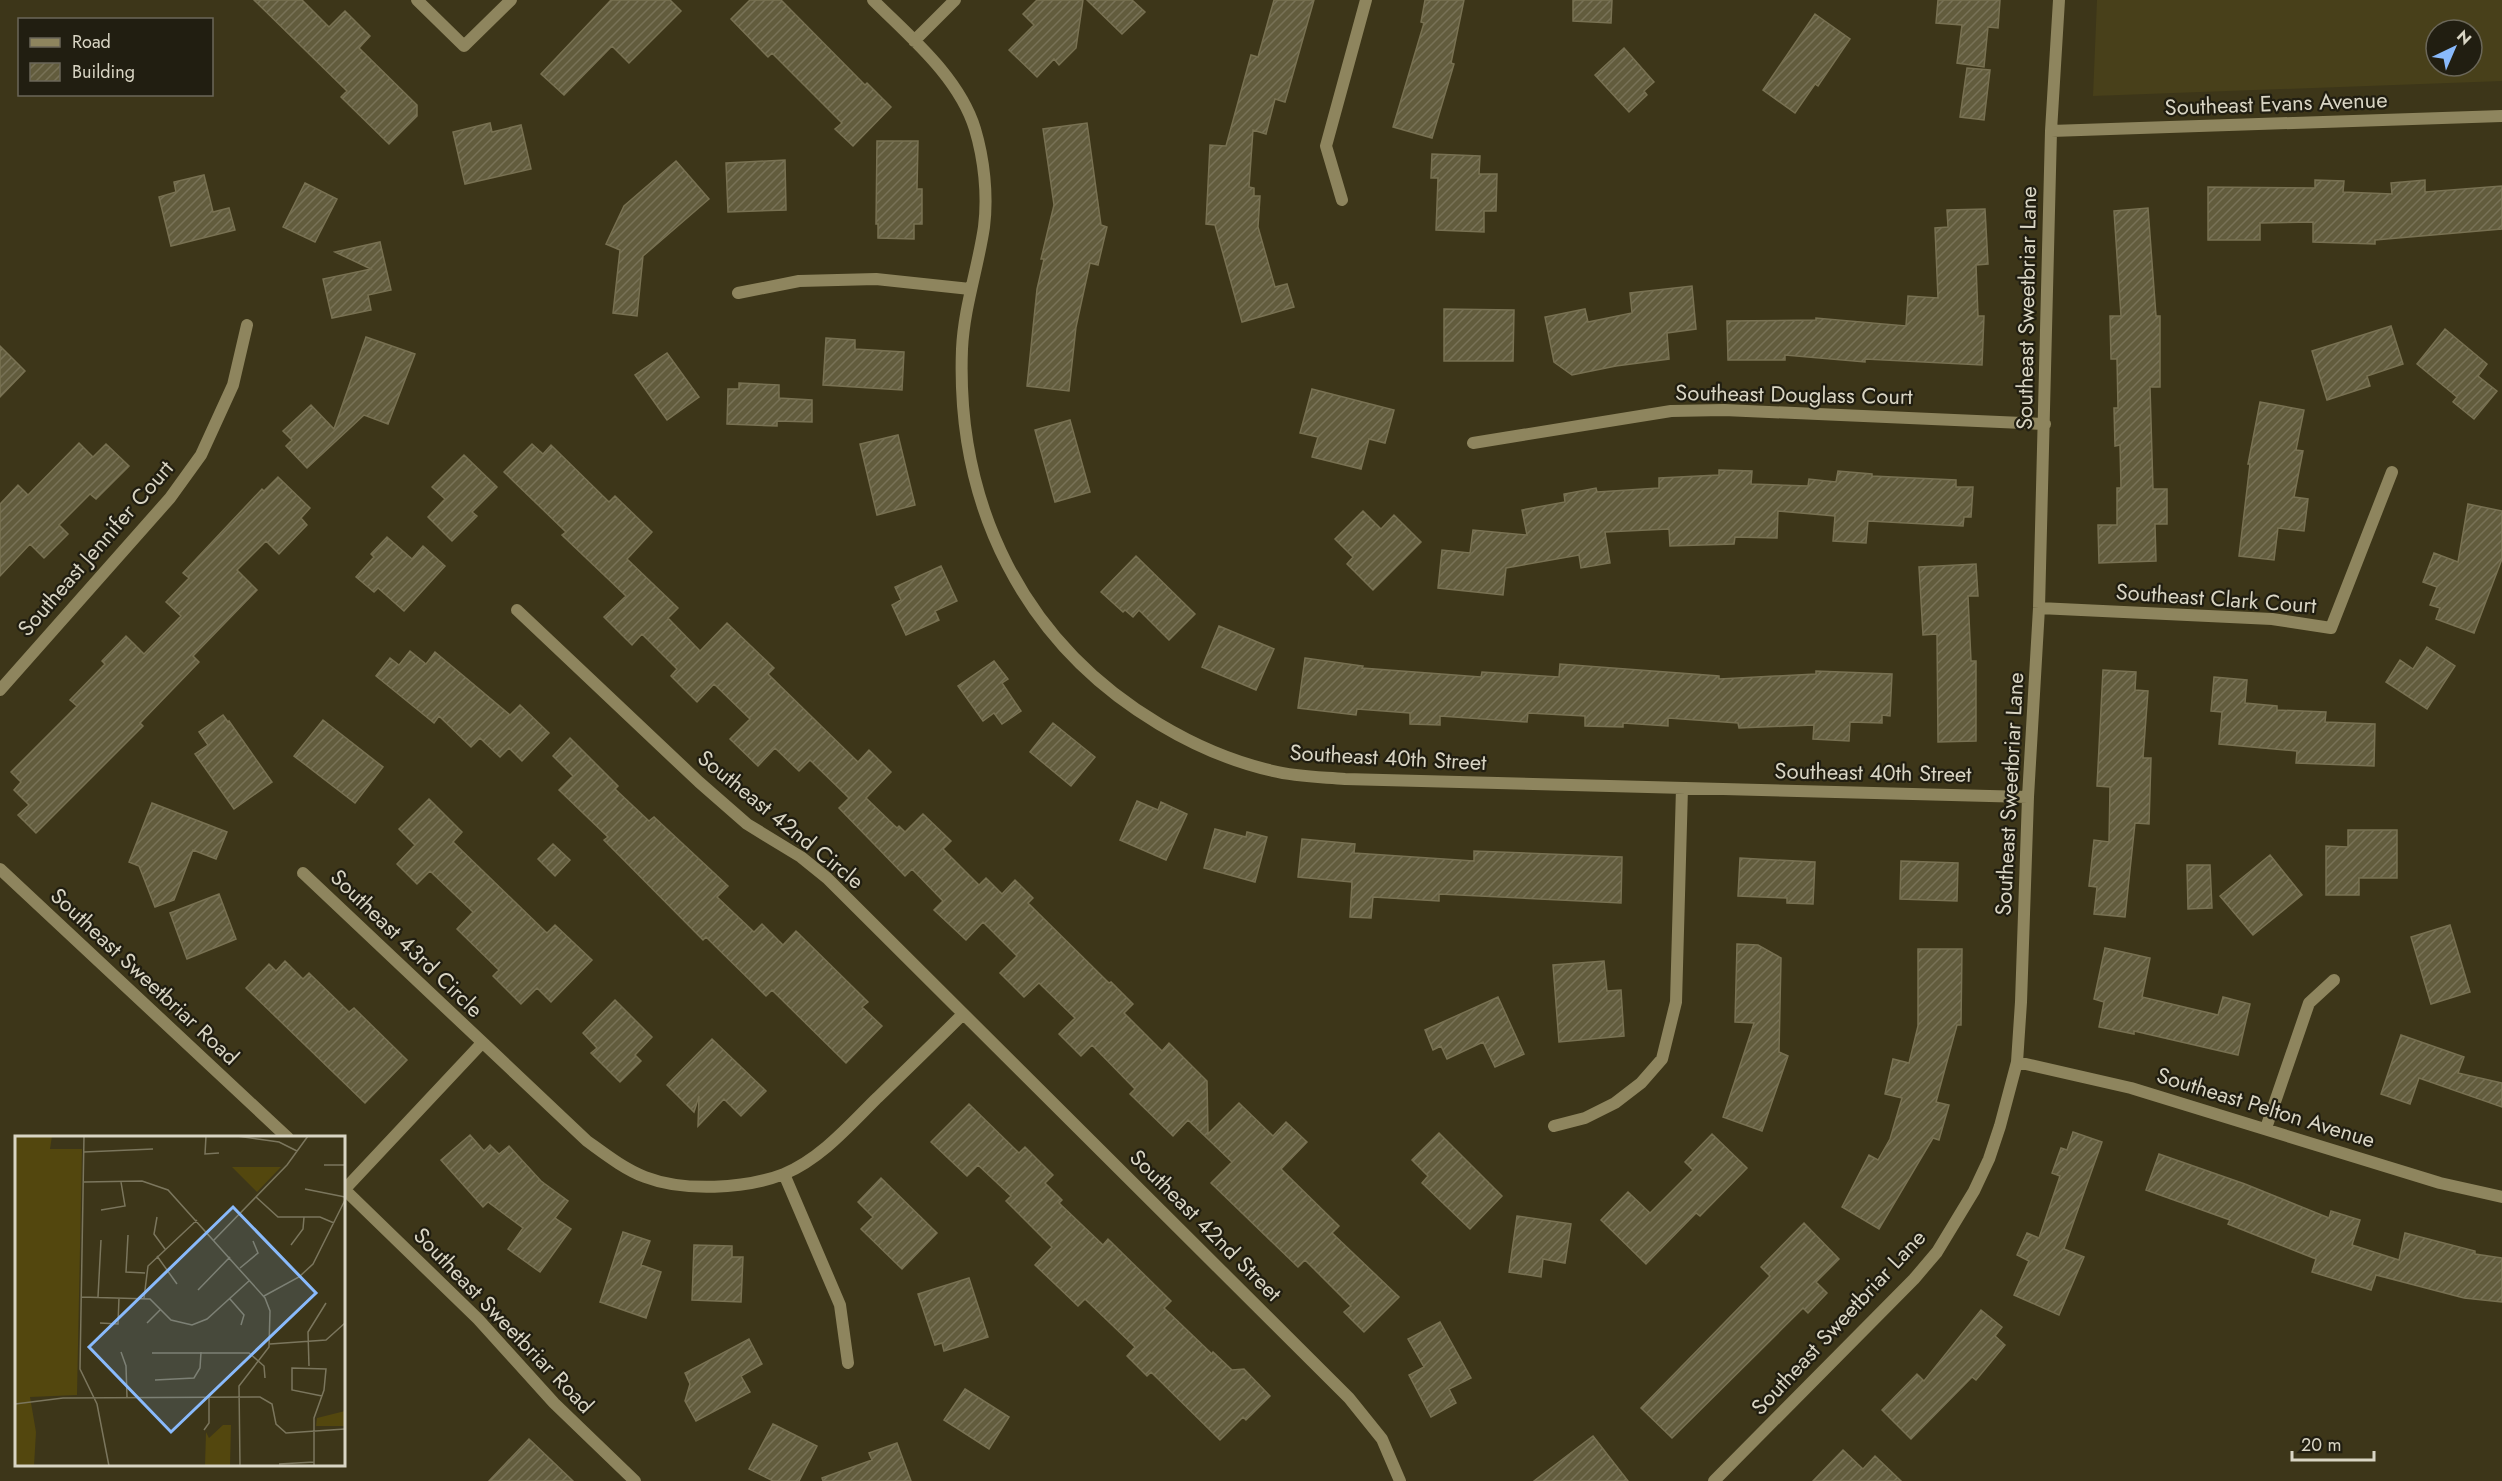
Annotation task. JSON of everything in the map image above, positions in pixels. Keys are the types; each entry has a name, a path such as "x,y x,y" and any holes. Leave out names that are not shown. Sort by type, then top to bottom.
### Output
{"street":[{"path":"417,0 464,46 511,0"},
{"name":"Southeast 40th Street","path":"873,0 945,75 974,127 982,159 985,189 984,225 970,289 963,346 964,419 972,473 988,524 1008,568 1052,634 1091,675 1141,713 1208,750 1274,771 1346,779 2028,797"},
{"path":"914,41 955,0"},
{"path":"1342,200 1326,146 1366,0"},
{"name":"Southeast Sweetbriar Lane","path":"1714,1481 1914,1280 1937,1252 1974,1191 1989,1159 2011,1090 2017,1062 2021,1002 2028,797 2039,608 2051,131 2058,0"},
{"name":"Southeast Evans Avenue","path":"2051,131 2502,116"},
{"path":"738,293 799,281 876,279 970,289"},
{"name":"Southeast Jennifer Court","path":"0,690 170,498 201,455 233,385 246,325"},
{"name":"Southeast Douglass Court","path":"1473,443 1671,411 1714,410 2045,424"},
{"name":"Southeast Clark Court","path":"2039,608 2272,619 2331,628 2392,472"},
{"name":"Southeast 42nd Circle","path":"517,610 699,782 747,824 801,857 827,878 963,1014"},
{"path":"1554,1126 1585,1118 1615,1103 1641,1083 1662,1059 1676,1002 1682,788"},
{"name":"Southeast Sweetbriar Road","path":"0,869 287,1136"},
{"name":"Southeast 43rd Circle","path":"303,873 587,1141 616,1162 645,1177 676,1185 704,1187 740,1185 784,1174 813,1157 839,1136 963,1014"},
{"path":"2266,1128 2309,1003 2334,980"},
{"name":"Southeast 42nd Street","path":"963,1014 1349,1398 1382,1439 1400,1481"},
{"path":"345,1188 482,1043"},
{"name":"Southeast Pelton Avenue","path":"2017,1062 2131,1088 2440,1183 2502,1197"},
{"path":"784,1174 840,1305 848,1363"},
{"name":"Southeast Sweetbriar Road","path":"345,1190 478,1319 554,1403 635,1481"}],"shaded area":[{"path":"2097,0 2502,0 2502,81 2093,96"}],"building":[{"path":"254,0 302,0 329,27 345,11 370,36 359,48 417,105 417,116 389,144 341,97 347,91"},
{"path":"611,0 670,0 681,11 629,63 612,46 564,95 541,74"},
{"path":"750,0 781,0 865,85 867,83 891,107 853,146 835,129 842,123 772,53 768,57 731,19"},
{"path":"1037,0 1083,0 1076,48 1059,65 1054,59 1037,77 1009,50 1034,25 1023,14"},
{"path":"1087,0 1132,0 1145,12 1122,34"},
{"path":"1274,0 1314,0 1285,102 1275,99 1266,134 1253,130 1249,187 1254,188 1254,196 1260,196 1258,227 1275,287 1287,284 1294,307 1242,322 1215,225 1206,224 1210,145 1226,146 1251,55 1258,57"},
{"path":"1425,0 1464,0 1451,63 1454,64 1432,138 1393,127 1424,23 1421,22"},
{"path":"1573,0 1612,0 1611,23 1573,21"},
{"path":"1938,0 2000,0 1998,28 1988,27 1984,67 1957,63 1962,25 1936,23"},
{"path":"1815,14 1850,39 1818,86 1815,84 1795,113 1763,90"},
{"path":"1624,48 1654,82 1644,91 1647,95 1629,112 1595,75"},
{"path":"1967,68 1990,70 1984,120 1960,117"},
{"path":"490,123 492,132 521,125 531,169 465,184 453,132"},
{"path":"1087,123 1101,225 1107,227 1098,265 1090,263 1076,327 1069,391 1027,386 1037,289 1044,259 1041,259 1054,205 1043,129"},
{"path":"877,141 918,141 917,189 922,189 922,224 914,224 914,239 878,238 878,224 876,224"},
{"path":"1432,154 1480,156 1479,174 1497,174 1496,211 1484,211 1484,232 1436,230 1438,178 1431,178"},
{"path":"785,160 786,210 728,212 726,163"},
{"path":"676,161 709,199 643,256 637,316 613,313 620,250 606,244 624,206"},
{"path":"204,175 213,212 229,208 235,230 171,246 159,197 176,192 174,182"},
{"path":"2315,180 2344,181 2343,192 2392,194 2391,183 2425,180 2425,192 2502,186 2502,229 2375,240 2375,244 2313,242 2313,222 2260,223 2260,240 2208,240 2208,187 2315,188"},
{"path":"305,183 337,199 315,242 283,227"},
{"path":"2148,208 2156,316 2160,316 2160,387 2150,387 2153,489 2167,489 2167,524 2155,524 2156,561 2099,563 2098,525 2117,525 2117,488 2121,488 2120,445 2115,446 2114,408 2118,408 2117,359 2111,359 2110,316 2121,316 2114,211"},
{"path":"1985,209 1988,264 1976,265 1978,316 1984,316 1982,365 1865,359 1865,362 1785,355 1785,360 1728,360 1727,321 1816,320 1816,318 1906,326 1908,296 1938,298 1935,228 1948,227 1947,210"},
{"path":"380,242 391,290 368,295 371,310 332,318 323,279 371,269 335,252"},
{"path":"1692,286 1696,329 1667,333 1669,359 1572,375 1554,362 1545,317 1585,309 1588,322 1632,313 1630,293"},
{"path":"1444,309 1514,310 1513,361 1444,361"},
{"path":"2391,326 2403,364 2367,376 2370,386 2327,400 2312,351"},
{"path":"2445,329 2487,364 2478,376 2497,391 2474,419 2453,402 2457,397 2417,364"},
{"path":"366,337 415,354 388,424 364,415 307,468 286,446 292,440 283,431 311,405 334,429"},
{"path":"826,338 855,340 855,349 904,352 902,390 823,385"},
{"path":"0,346 25,371 0,397"},
{"path":"667,353 699,397 667,420 635,375"},
{"path":"739,383 779,385 779,398 812,400 812,422 777,421 777,426 727,424 728,389 739,389"},
{"path":"1312,389 1394,410 1385,443 1369,439 1361,469 1312,457 1318,437 1300,433"},
{"path":"2260,402 2304,410 2296,450 2303,451 2294,497 2308,499 2304,531 2278,528 2274,560 2239,556 2250,464 2248,464"},
{"path":"1070,420 1090,492 1055,502 1035,430"},
{"path":"898,435 915,505 877,515 860,444"},
{"path":"79,443 93,457 106,444 129,466 96,499 90,494 59,525 68,534 44,558 30,544 0,576 0,504 18,485 28,495"},
{"path":"532,444 543,454 551,445 609,502 615,496 652,532 627,559 678,608 668,618 700,651 727,623 774,668 768,674 858,762 869,750 891,772 866,798 897,828 899,826 905,832 923,814 951,841 943,849 979,885 986,878 1002,894 1015,880 1033,898 1028,903 1133,1004 1124,1013 1162,1051 1169,1043 1207,1081 1208,1134 1239,1103 1273,1136 1286,1122 1307,1142 1281,1169 1339,1226 1332,1233 1399,1297 1364,1332 1344,1312 1351,1306 1305,1260 1298,1267 1211,1183 1232,1162 1188,1120 1173,1136 1130,1094 1135,1089 1092,1045 1081,1056 1059,1034 1075,1018 1039,983 1024,997 1000,973 1017,956 983,922 966,940 934,910 943,901 912,869 905,876 839,808 849,798 810,760 799,771 775,748 758,766 730,739 750,719 714,684 697,702 671,676 677,669 642,634 632,645 604,617 626,596 562,535 566,532 504,472"},
{"path":"464,455 497,487 472,512 477,516 452,541 428,517 445,499 432,487"},
{"path":"1719,470 1752,471 1751,484 1808,486 1809,479 1836,482 1838,471 1872,474 1872,476 1956,480 1956,487 1973,487 1971,517 1964,517 1963,526 1868,521 1866,543 1833,541 1835,516 1778,511 1777,538 1735,537 1734,544 1670,546 1669,529 1605,532 1610,563 1581,568 1579,555 1506,568 1503,595 1438,588 1442,550 1470,553 1473,530 1527,535 1522,510 1565,502 1564,494 1596,488 1597,492 1659,488 1659,478 1719,475"},
{"path":"278,477 310,508 301,518 307,525 279,554 266,541 237,570 257,590 193,656 199,662 140,723 143,726 36,833 18,815 29,805 14,790 21,782 11,772 77,706 70,700 105,664 102,661 126,636 144,654 181,616 166,602 189,578 183,573 262,489 264,491"},
{"path":"2468,504 2502,511 2502,559 2474,633 2436,619 2440,608 2430,605 2437,587 2423,582 2434,553 2458,562"},
{"path":"1363,511 1381,529 1394,515 1421,542 1373,590 1347,564 1353,557 1335,539"},
{"path":"387,537 412,559 423,546 445,566 404,611 378,588 374,592 356,577 374,557 371,554"},
{"path":"1136,556 1195,614 1169,640 1139,610 1133,617 1125,610 1123,612 1101,592"},
{"path":"1976,564 1978,596 1968,596 1971,661 1976,661 1976,741 1938,742 1937,634 1923,635 1919,567"},
{"path":"941,566 957,601 935,611 939,620 906,635 892,605 901,600 895,587"},
{"path":"1219,626 1274,649 1256,690 1202,667"},
{"path":"2427,647 2455,666 2427,709 2386,682 2400,660 2413,669"},
{"path":"410,651 426,664 435,652 510,715 520,705 549,733 522,761 509,748 500,757 480,738 471,747 439,716 434,723 376,676 390,658 399,665"},
{"path":"1305,658 1363,666 1362,668 1481,677 1482,672 1559,677 1560,664 1719,676 1719,679 1816,674 1816,671 1892,674 1890,716 1882,715 1882,723 1850,722 1849,741 1813,739 1814,725 1739,728 1738,723 1668,718 1668,726 1623,723 1623,727 1585,726 1585,716 1528,713 1527,722 1440,716 1440,725 1410,724 1410,713 1357,709 1356,715 1298,708"},
{"path":"994,661 1008,679 1002,683 1021,711 1002,724 994,713 983,721 958,686"},
{"path":"2103,670 2136,672 2135,690 2148,691 2143,758 2151,758 2149,824 2135,823 2125,917 2094,914 2097,887 2089,886 2094,840 2109,842 2110,787 2097,786"},
{"path":"2214,677 2247,680 2245,703 2277,706 2277,710 2326,712 2325,722 2375,724 2374,766 2296,763 2297,751 2219,744 2222,712 2211,711"},
{"path":"223,715 272,782 234,809 195,754 208,745 199,732"},
{"path":"323,720 383,767 355,803 294,756"},
{"path":"1053,723 1095,757 1071,786 1030,752"},
{"path":"570,738 618,786 615,789 649,821 654,817 728,886 717,897 754,932 762,924 783,945 796,931 868,1002 862,1007 882,1026 846,1063 772,990 766,996 706,937 703,940 604,840 608,837 559,790 573,776 553,756"},
{"path":"429,799 462,832 453,842 547,933 555,925 592,960 551,1002 537,988 521,1004 493,976 499,970 457,929 473,912 430,871 417,884 397,864 415,845 399,829"},
{"path":"1137,801 1158,810 1161,802 1187,814 1166,860 1120,840"},
{"path":"152,803 227,832 216,859 193,850 174,900 155,907 139,866 129,862"},
{"path":"1215,829 1246,837 1247,832 1267,837 1255,882 1204,868"},
{"path":"2348,830 2397,830 2397,878 2359,878 2359,895 2326,895 2326,846 2348,847"},
{"path":"1302,839 1355,844 1354,853 1474,861 1474,851 1622,857 1621,903 1439,894 1439,901 1373,897 1371,918 1350,917 1352,882 1298,877"},
{"path":"553,844 570,860 555,876 538,859"},
{"path":"2270,855 2302,895 2253,935 2220,896"},
{"path":"1740,858 1815,862 1813,904 1787,903 1787,898 1738,896"},
{"path":"1901,861 1958,863 1957,901 1900,899"},
{"path":"2187,865 2210,865 2212,908 2188,909"},
{"path":"219,894 236,939 187,959 170,913"},
{"path":"2450,925 2470,992 2431,1004 2411,937"},
{"path":"1737,944 1758,945 1781,958 1779,1052 1788,1056 1762,1131 1723,1117 1754,1023 1735,1022"},
{"path":"2105,948 2150,958 2142,997 2218,1015 2223,997 2250,1004 2238,1055 2134,1031 2134,1034 2099,1027 2104,1002 2094,999"},
{"path":"1918,949 1962,949 1961,1025 1957,1025 1936,1102 1949,1105 1939,1140 1933,1138 1879,1229 1842,1207 1869,1155 1878,1160 1890,1139 1902,1098 1885,1094 1893,1059 1909,1063 1918,1026"},
{"path":"285,961 303,979 309,973 349,1012 354,1008 407,1060 365,1103 246,988 269,964 276,971"},
{"path":"1604,961 1607,991 1621,990 1624,1036 1559,1042 1553,965"},
{"path":"1498,997 1524,1054 1495,1067 1483,1042 1447,1059 1441,1046 1433,1050 1425,1030"},
{"path":"615,1000 652,1037 635,1055 641,1061 620,1082 591,1053 597,1048 583,1033"},
{"path":"2401,1035 2464,1057 2458,1073 2502,1083 2502,1107 2419,1078 2410,1104 2381,1094"},
{"path":"712,1039 766,1091 741,1116 724,1099 698,1126 699,1096 694,1112 667,1085"},
{"path":"969,1104 1019,1153 1025,1147 1053,1175 1045,1183 1062,1200 1059,1203 1103,1245 1108,1239 1171,1301 1164,1308 1212,1354 1213,1352 1232,1370 1244,1369 1270,1396 1246,1420 1243,1417 1220,1440 1151,1372 1147,1376 1127,1356 1135,1347 1085,1299 1078,1306 1035,1265 1052,1247 1006,1201 1011,1196 978,1165 967,1176 931,1142"},
{"path":"2073,1132 2102,1142 2064,1249 2084,1257 2059,1315 2014,1295 2029,1261 2017,1255 2027,1233 2039,1238 2060,1176 2052,1173 2061,1148 2067,1150"},
{"path":"1439,1133 1502,1196 1470,1229 1422,1183 1428,1176 1412,1160"},
{"path":"1712,1134 1747,1168 1700,1216 1696,1213 1646,1264 1601,1220 1628,1192 1650,1213 1693,1170 1685,1162"},
{"path":"470,1135 484,1151 490,1145 499,1154 509,1146 541,1181 568,1201 555,1218 571,1229 540,1272 508,1249 523,1228 488,1202 483,1207 441,1160"},
{"path":"2159,1154 2245,1184 2329,1218 2331,1211 2360,1220 2352,1245 2399,1260 2405,1233 2475,1251 2475,1254 2502,1258 2502,1302 2464,1298 2376,1275 2371,1290 2312,1272 2316,1259 2228,1224 2230,1220 2146,1190"},
{"path":"881,1178 937,1233 902,1269 861,1229 873,1217 858,1202"},
{"path":"1517,1216 1571,1224 1565,1263 1543,1259 1541,1277 1509,1272"},
{"path":"1804,1223 1839,1259 1816,1282 1827,1293 1808,1313 1803,1308 1672,1438 1641,1408 1770,1276 1761,1267"},
{"path":"623,1232 650,1241 641,1265 661,1272 646,1318 600,1302"},
{"path":"694,1245 732,1246 732,1257 743,1257 741,1302 692,1300"},
{"path":"969,1278 988,1337 944,1351 942,1343 935,1345 918,1294"},
{"path":"1981,1310 2002,1327 1995,1336 2005,1345 1976,1380 1972,1377 1911,1439 1882,1410 1917,1374 1924,1381"},
{"path":"1440,1322 1471,1378 1449,1389 1456,1403 1431,1417 1409,1375 1424,1367 1408,1339"},
{"path":"749,1339 762,1364 741,1376 750,1392 696,1421 685,1401 690,1384 685,1373"},
{"path":"965,1389 1009,1417 989,1449 944,1420"},
{"path":"773,1424 817,1446 799,1481 773,1481 749,1469"},
{"path":"1593,1436 1628,1481 1534,1481"},
{"path":"529,1439 573,1481 489,1481"},
{"path":"897,1443 911,1481 823,1481 822,1478 872,1460 869,1453"},
{"path":"1843,1450 1863,1469 1875,1456 1901,1481 1813,1481"}]}
